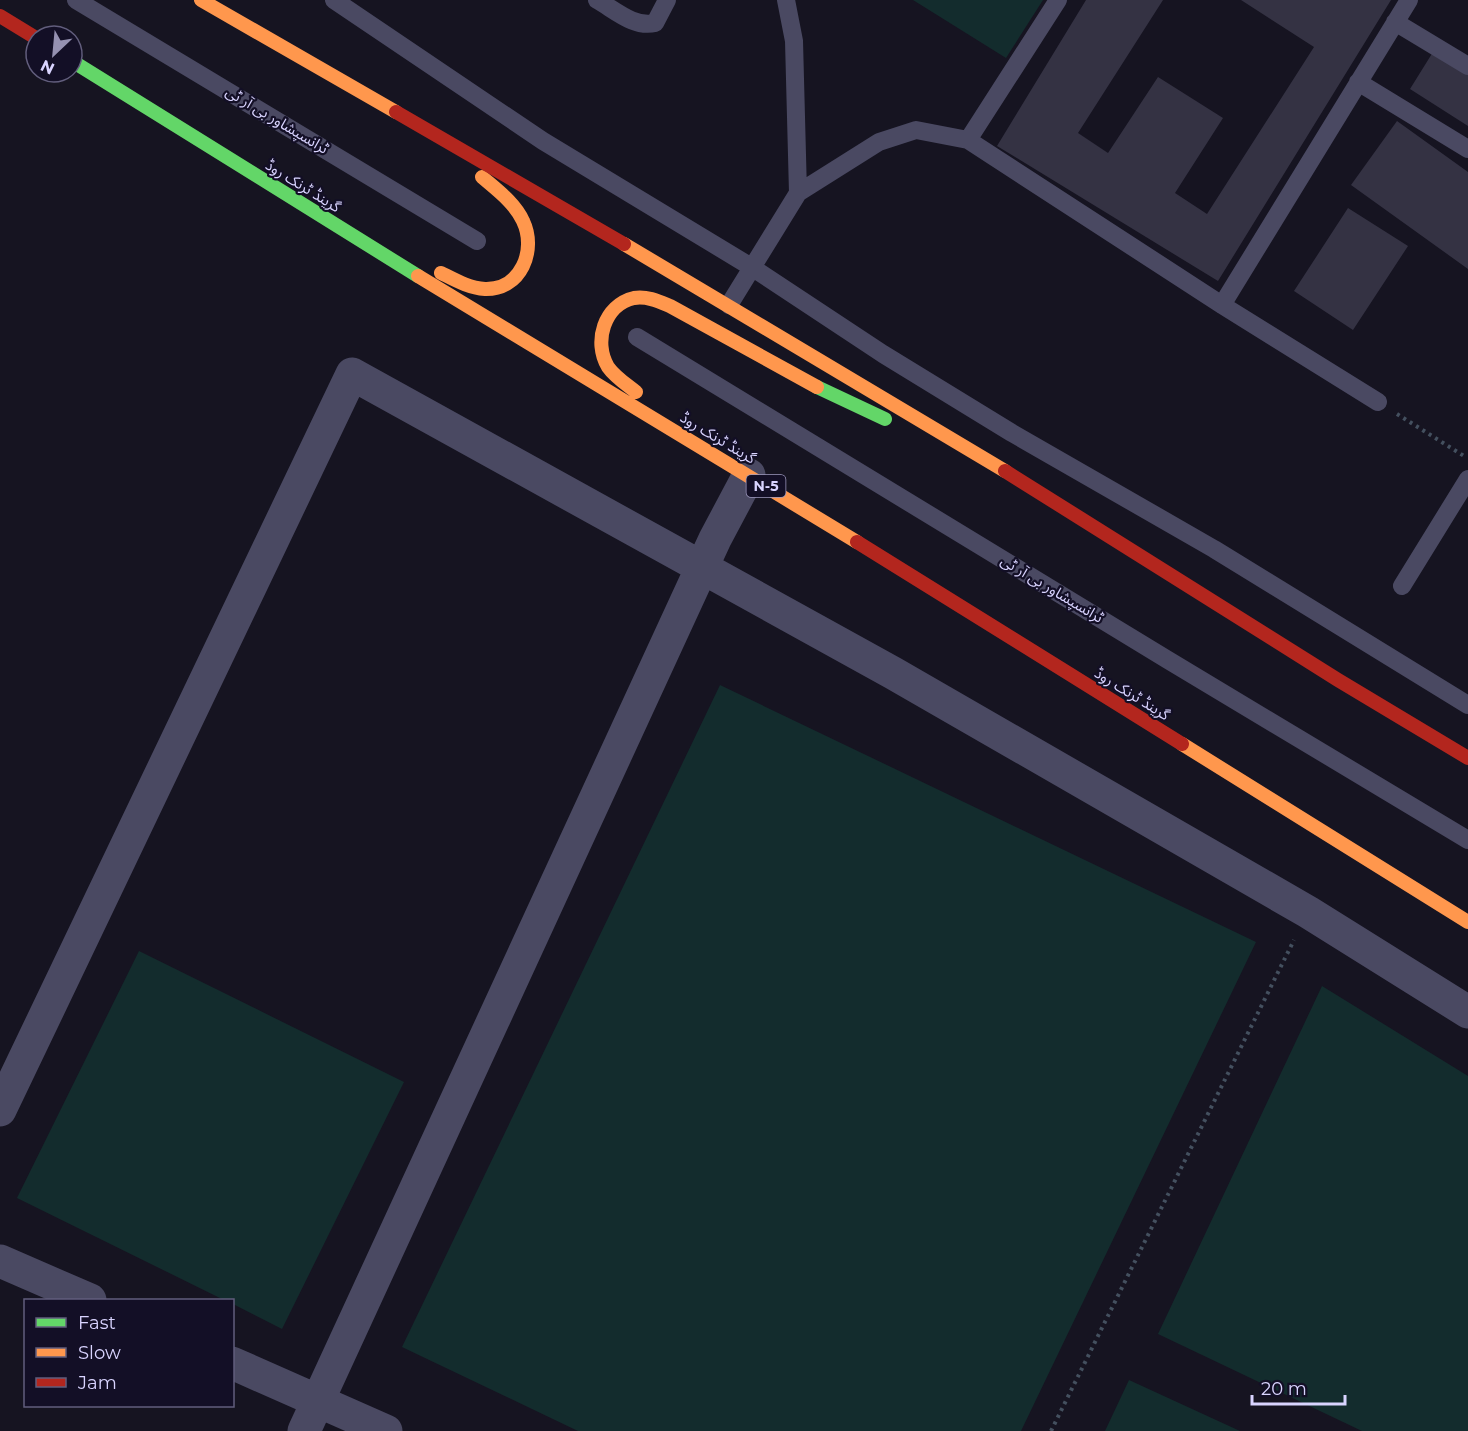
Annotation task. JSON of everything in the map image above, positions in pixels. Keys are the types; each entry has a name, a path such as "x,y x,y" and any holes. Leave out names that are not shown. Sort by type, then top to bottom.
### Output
{"highway":[{"path":"201,0 729,305 953,439 1349,688 1468,758"},
{"path":"0,16 24,31"},
{"name":"گرینڈ ٹرنک روڈ","path":"84,68 359,240 743,472 1468,922"},
{"path":"353,87 441,140 516,208 529,238 529,257 520,274 513,280 487,289 467,285 359,240"},
{"path":"743,472 625,384 606,364 600,343 602,327 611,312 624,302 648,297 670,306 820,389 892,423 953,439"}],"street":[{"path":"0,1110 352,374 893,673 1308,912 1468,1012"},
{"path":"304,1431 702,568 743,472"},
{"path":"0,1261 88,1299"},
{"path":"234,1364 387,1431"}],"lane":[{"name":"ٹرانسپشاور بی آر ٹی","path":"76,0 477,240"},
{"path":"334,0 543,141 753,268 903,366 1012,433 1214,549 1468,705"},
{"path":"597,0 636,23 646,25 655,23 667,0"},
{"path":"786,0 794,41 798,193"},
{"path":"968,140 1058,0"},
{"path":"1222,305 1409,0"},
{"path":"1395,22 1468,66"},
{"path":"1358,82 1468,149"},
{"path":"729,305 798,193 879,142 915,130 968,140 1222,305 1378,402"},
{"name":"ٹرانسپشاور بی آر ٹی","path":"637,337 1468,840"},
{"path":"1402,586 1468,480"}],"path":[{"path":"1378,402 1468,458"},
{"path":"1051,1431 1308,912"}],"green space":[{"path":"913,0 1043,0 1006,58"},
{"path":"720,685 1256,942 1021,1431 578,1431 402,1347"},
{"path":"139,951 404,1082 282,1329 234,1305 234,1299 222,1299 17,1198"},
{"path":"1322,986 1468,1076 1468,1431 1362,1431 1158,1334"},
{"path":"1129,1380 1240,1431 1105,1431"}],"building":[{"path":"1086,0 1163,0 1078,133 1108,153 1158,77 1223,118 1175,193 1207,214 1314,47 1241,0 1391,0 1218,281 997,146"},
{"path":"1433,52 1468,74 1468,126 1410,89"},
{"path":"1397,121 1468,172 1468,269 1351,185"},
{"path":"1348,208 1408,246 1353,330 1294,291"}],"traffic: fast":[{"path":"84,68 418,276"},
{"path":"817,387 885,419"}],"traffic: slow":[{"path":"201,0 396,112"},
{"path":"441,273 479,288 498,288 517,276 523,266 528,244 527,232 520,214 482,177"},
{"path":"624,244 1005,471"},
{"path":"418,276 857,542"},
{"path":"636,392 608,367 602,347 604,326 609,316 615,308 634,298 652,299 670,306 817,387"},
{"path":"1182,744 1468,922"}],"traffic: jam":[{"path":"0,16 24,31"},
{"path":"396,112 624,244"},
{"path":"1005,471 1338,680 1468,758"},
{"path":"857,542 1182,744"}]}
